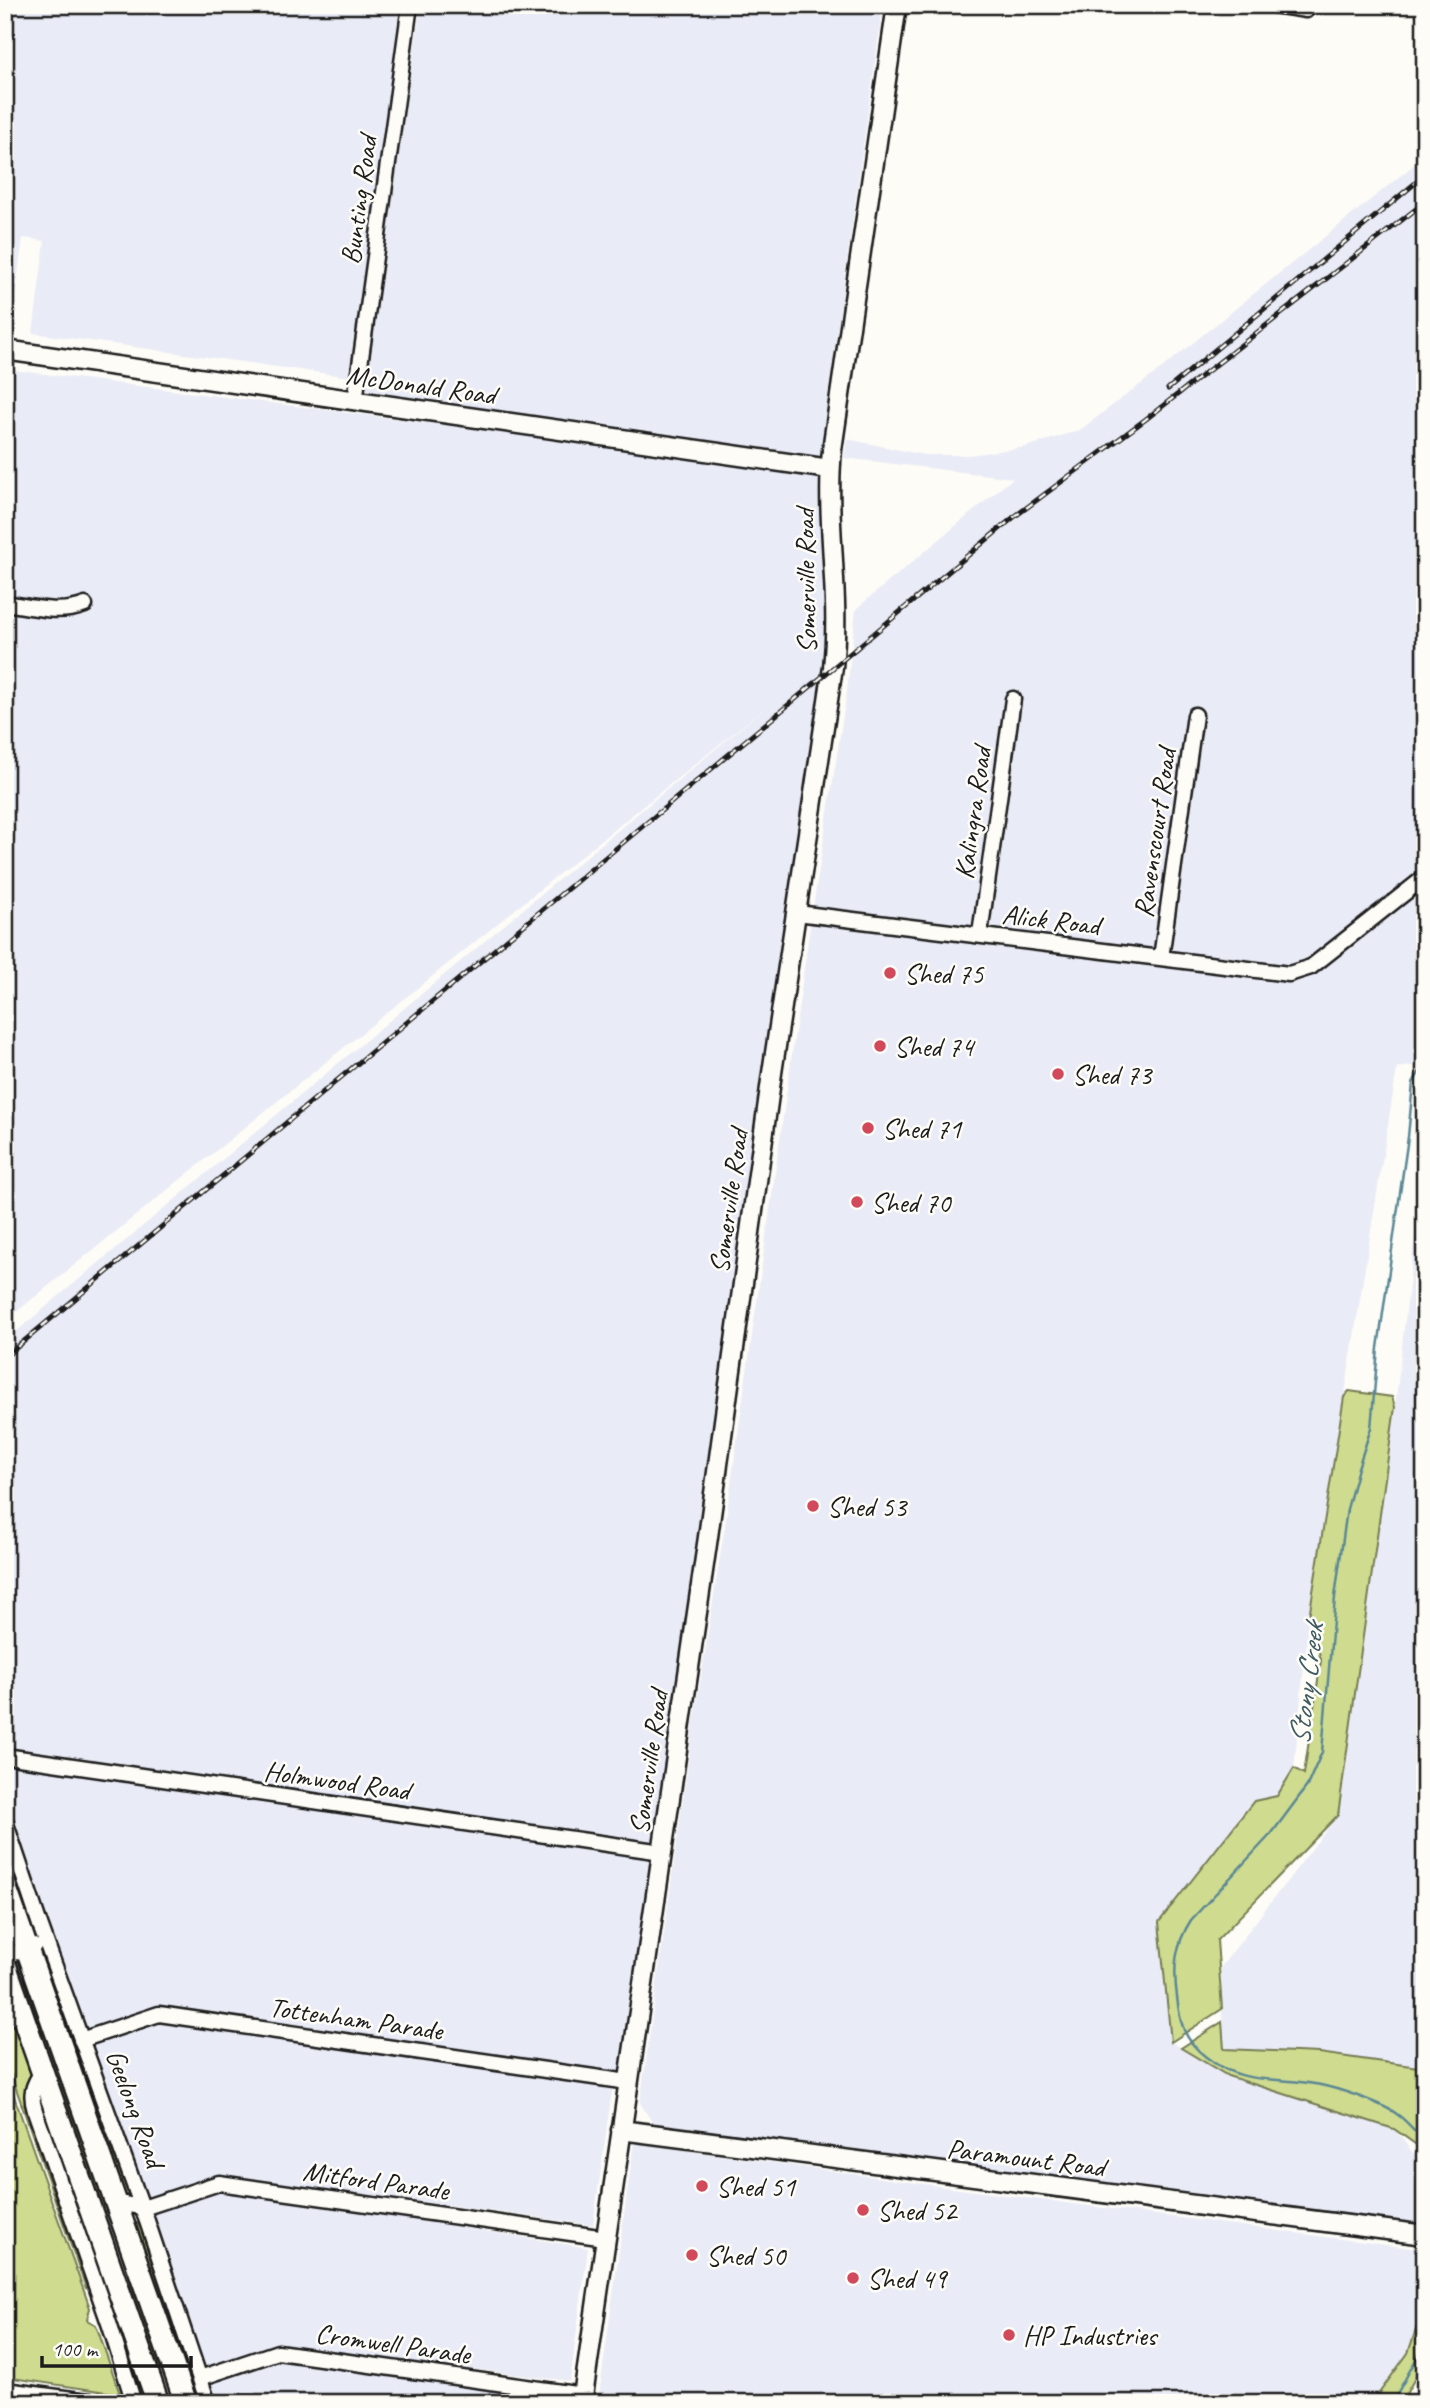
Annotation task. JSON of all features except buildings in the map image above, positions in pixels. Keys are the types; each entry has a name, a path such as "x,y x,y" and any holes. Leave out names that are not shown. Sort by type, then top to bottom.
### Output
{"highway":[{"name":"Geelong Road","path":"5,1886 35,1950 121,2216 189,2380 186,2403"},
{"path":"6,1965 158,2398 189,2380"},
{"path":"103,2242 113,2218 121,2216"}],"main road":[{"name":"Somerville Road","path":"582,2399 708,1537 770,1086 834,660 837,614 830,469 897,5"},
{"name":"McDonald Road","path":"5,350 830,469"},
{"name":"Paramount Road","path":"621,2130 1425,2235"}],"street":[{"name":"Bunting Road","path":"355,401 410,5"},
{"path":"1274,5 1306,10"},
{"path":"5,604 59,611 85,605"},
{"name":"Kalingra Road","path":"980,934 1013,699"},
{"name":"Ravenscourt Road","path":"1161,958 1195,715"},
{"name":"Alick Road","path":"797,913 1274,973 1299,972 1326,956 1425,877"},
{"name":"Holmwood Road","path":"5,1756 662,1852"},
{"name":"Geelong Road","path":"7,1831 35,1950 81,2040 142,2208 189,2380 208,2403"},
{"path":"6,1965 35,1950"},
{"path":"5,2007 13,2016 26,2023"},
{"name":"Tottenham Parade","path":"81,2040 159,2014 628,2082"},
{"path":"43,2071 32,2091 34,2111 110,2326 134,2403"},
{"name":"Mitford Parade","path":"142,2208 219,2183 606,2238"},
{"path":"121,2216 142,2208"},
{"path":"121,2216 142,2208"},
{"name":"Cromwell Parade","path":"189,2380 278,2352 582,2399"},
{"path":"5,2390 103,2403"},
{"path":"134,2403 138,2396 158,2398"}],"shaded area":[{"path":"5,5 400,5 350,377 33,333 45,241 23,238 10,332 5,331"},
{"path":"421,5 883,5 818,467 361,402"},
{"path":"1425,156 1425,1064 1397,1068 1309,1617 1294,1768 1277,1796 1159,1922 1171,2042 1228,2076 1394,2129 1425,2168 1425,2224 659,2124 651,2120 640,2103 810,927 847,691 856,609 1013,478 844,458 847,439 924,455 970,455 1026,447 1080,430 1157,372"},
{"path":"5,369 819,473 825,658 655,1844 5,1747 5,1341 772,702 5,1321"},
{"path":"1425,1147 1425,2073 1418,2067 1319,2053 1223,2049 1221,1967 1338,1815 1395,1407"},
{"path":"5,1761 651,1853 621,2076 157,2007 88,2031 5,1802"},
{"path":"159,2019 613,2084 593,2225 216,2174 142,2202 90,2046"},
{"path":"634,2143 1425,2250 1425,2303 1408,2353 1372,2403 598,2403"},
{"path":"222,2188 588,2248 570,2381 276,2346 206,2369 150,2211"},
{"path":"280,2357 570,2403 217,2403 208,2380"}],"green space":[{"path":"1349,1391 1392,1397 1395,1407 1338,1815 1217,1940 1222,2009 1171,2042 1159,1922 1254,1801 1277,1796 1294,1768 1304,1774 1321,1660 1309,1617 1344,1397"},
{"path":"49,1968 96,2092 92,2094 82,2078 45,1970"},
{"path":"29,1979 108,2212 104,2212 96,2198 50,2068 39,2021 25,1980"},
{"path":"5,2014 19,2035 33,2072 25,2102 71,2232 72,2244 88,2287 86,2288 5,2057"},
{"path":"1222,2022 1224,2049 1319,2053 1418,2067 1425,2073 1425,2151 1394,2129 1228,2076 1181,2048"},
{"path":"5,2071 90,2308 87,2320 96,2325 120,2394 5,2377"},
{"path":"39,2088 141,2381 137,2392 129,2371 130,2357 89,2238 81,2228 36,2097"},
{"path":"104,2113 126,2185 135,2199 129,2199 122,2194 101,2132 100,2115"},
{"path":"137,2223 146,2238 166,2292 161,2295 150,2273 135,2225"},
{"path":"115,2231 134,2279 159,2366 156,2368"},
{"path":"1425,2303 1425,2360 1401,2403 1372,2403 1408,2353"},
{"path":"181,2338 202,2403 195,2403 177,2351 177,2339"}],"waterway":[{"name":"Stony Creek","path":"1425,1069 1420,1071 1413,1083 1408,1137 1378,1348 1371,1428 1347,1509 1335,1597 1322,1752 1307,1786 1272,1833 1191,1920 1178,1947 1175,1976 1184,2031 1199,2051 1221,2067 1250,2077 1312,2083 1355,2095 1392,2111 1425,2141"},
{"name":"Stony Creek","path":"1392,2403 1425,2343"}],"railway":[{"path":"1168,389 1425,175"},
{"path":"5,1357 1014,517 1146,419 1425,202"}],"place":[{"name":"Shed 75","path":"890,973"},
{"name":"Shed 74","path":"880,1046"},
{"name":"Shed 73","path":"1058,1074"},
{"name":"Shed 71","path":"868,1128"},
{"name":"Shed 70","path":"857,1202"},
{"name":"Shed 53","path":"813,1506"},
{"name":"Shed 51","path":"702,2186"},
{"name":"Shed 52","path":"863,2210"},
{"name":"Shed 50","path":"692,2255"},
{"name":"Shed 49","path":"853,2278"},
{"name":"HP Industries","path":"1009,2335"}]}
